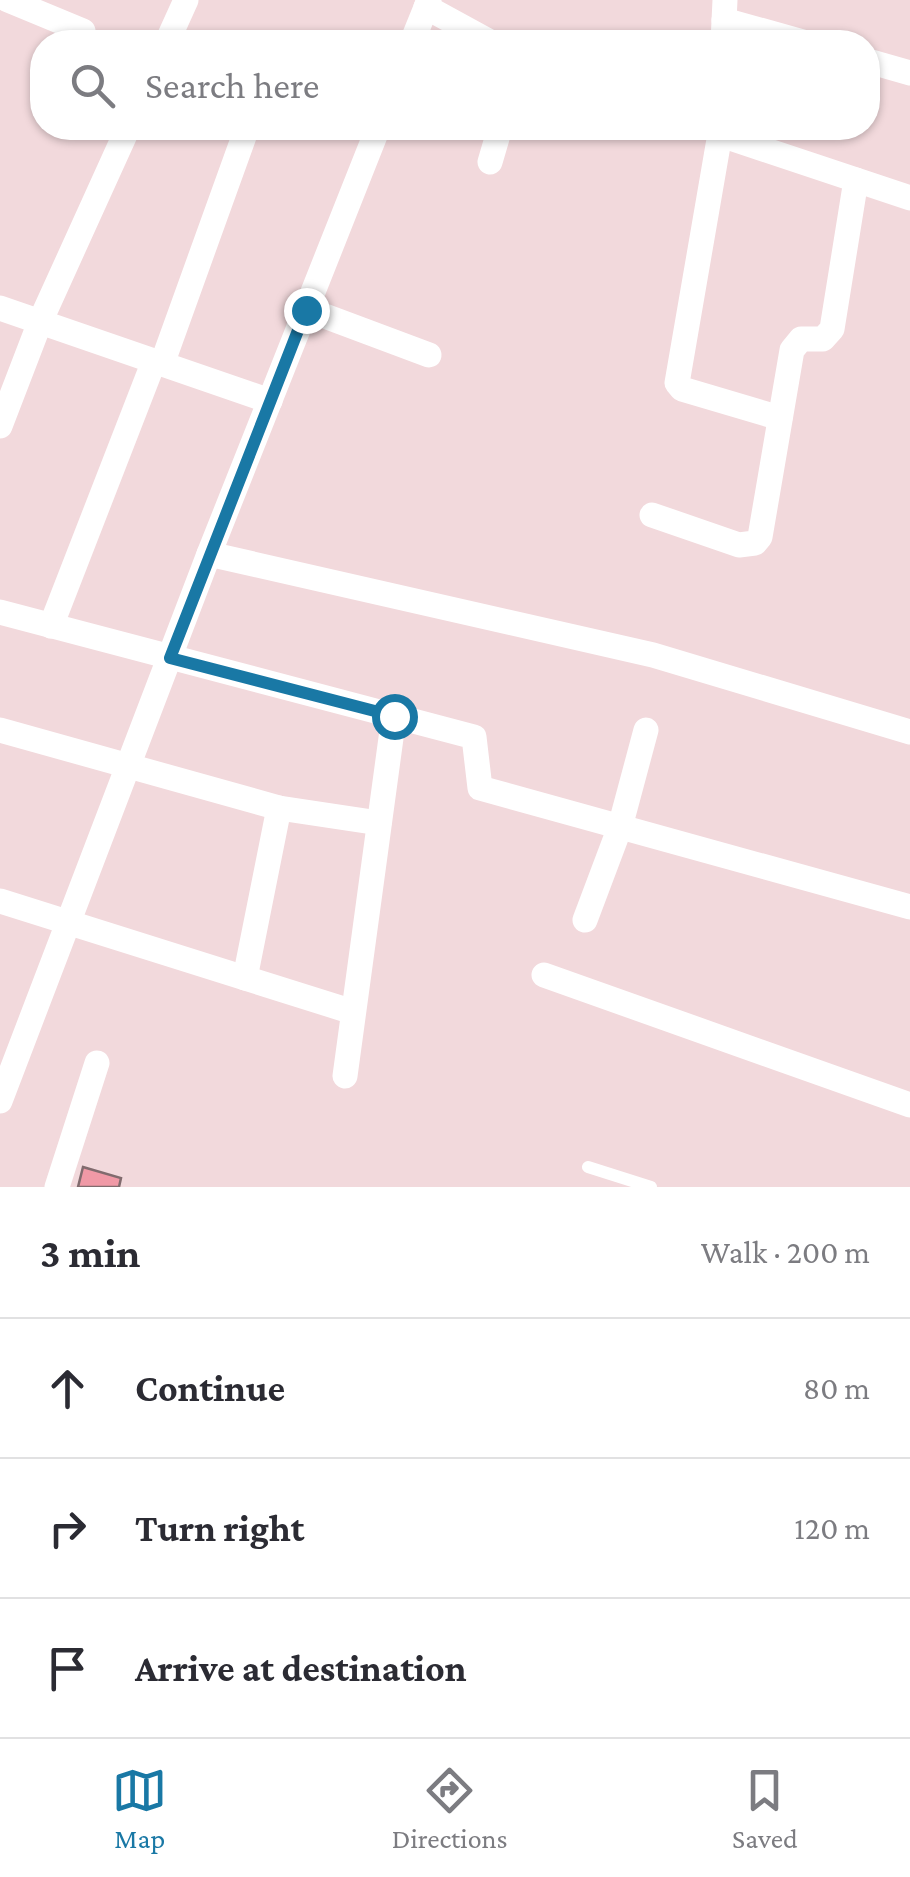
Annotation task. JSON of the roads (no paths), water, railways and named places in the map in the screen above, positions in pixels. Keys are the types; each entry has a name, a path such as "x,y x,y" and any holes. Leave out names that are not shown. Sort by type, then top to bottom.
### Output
{"street":[{"path":"8,0 81,30"},
{"path":"172,30 186,0"},
{"path":"417,30 427,4 470,30"},
{"path":"724,21 758,30"},
{"path":"880,64 910,73"},
{"path":"0,426 40,322 123,140"},
{"path":"51,626 243,140"},
{"path":"0,1101 209,554 373,140"},
{"path":"490,162 496,140"},
{"path":"719,140 677,383 682,389 780,418"},
{"path":"746,140 910,198"},
{"path":"652,514 739,545 755,543 760,537 796,343 823,339 832,329 856,180"},
{"path":"0,308 270,401"},
{"path":"306,310 428,355"},
{"path":"209,554 653,655 910,732"},
{"path":"0,612 474,737 480,788 910,907"},
{"path":"345,1076 394,716"},
{"path":"0,730 279,808 379,823"},
{"path":"585,920 620,827 646,730"},
{"path":"245,978 279,808"},
{"path":"0,901 354,1012"},
{"path":"544,974 910,1105"},
{"path":"56,1187 97,1063"}],"lane":[{"path":"588,1167 651,1187"}]}
